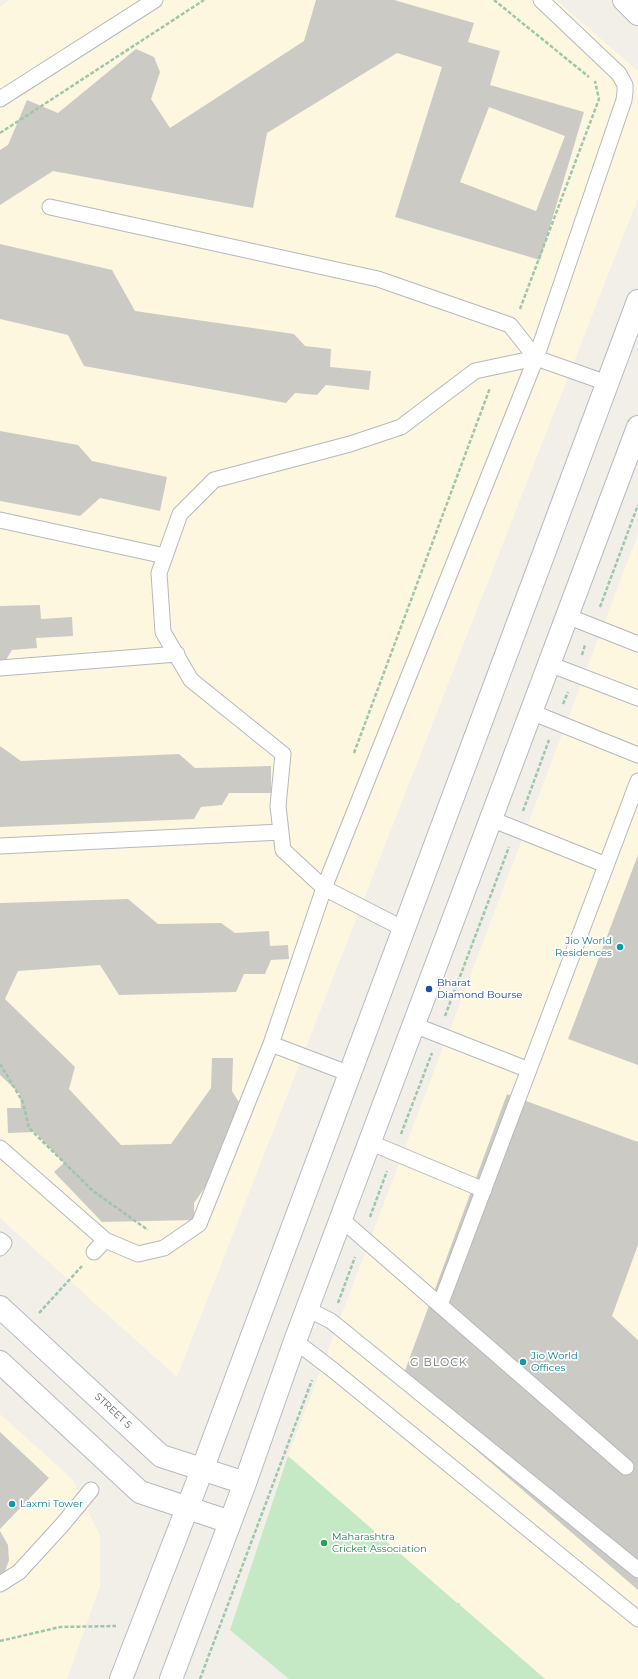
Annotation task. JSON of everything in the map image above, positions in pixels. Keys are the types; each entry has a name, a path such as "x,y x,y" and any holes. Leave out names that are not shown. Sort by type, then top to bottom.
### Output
{"main road":[{"path":"624,0 638,14"},
{"path":"120,1679 188,1509 638,301"},
{"path":"171,1679 230,1522 294,1341 638,427"},
{"name":"STREET 5","path":"0,1307 161,1456 244,1483"},
{"path":"0,1362 140,1492 230,1522"}],"lane":[{"path":"0,99 155,0"},
{"path":"0,1148 105,1240 138,1254 164,1248 199,1224 271,1044 324,888 536,358 624,100 625,85 619,74 541,0"},
{"path":"50,207 378,279 510,325 536,358 607,383"},
{"path":"404,929 324,888 284,850 278,806 283,754 191,680 164,632 159,573 180,514 214,480 350,444 401,427 475,371 536,358"},
{"path":"0,520 165,556"},
{"path":"567,616 638,644"},
{"path":"0,668 177,654"},
{"path":"549,664 638,698"},
{"path":"531,712 638,755"},
{"path":"440,1305 638,781"},
{"path":"491,819 606,865"},
{"path":"0,846 281,832"},
{"path":"414,1025 529,1070"},
{"path":"271,1044 350,1074"},
{"path":"369,1142 484,1190"},
{"path":"340,1219 626,1467"},
{"path":"0,1240 4,1243 0,1248"},
{"path":"94,1252 105,1240"},
{"path":"307,1309 331,1321 638,1570"},
{"path":"294,1341 320,1359 638,1619"},
{"path":"0,1584 19,1572 62,1525 91,1490"}],"path":[{"path":"0,133 204,0"},
{"path":"494,0 596,82 599,99 512,329"},
{"path":"353,754 499,366"},
{"path":"331,1321 638,505"},
{"path":"0,1064 23,1102 29,1128 93,1191 148,1230 155,1229"},
{"path":"24,1329 94,1252"},
{"path":"200,1679 320,1359"},
{"path":"0,1641 60,1627 117,1626"}],"shaded area":[{"path":"10,0 556,0 638,71 638,198 177,1377 0,1218 0,7"},
{"path":"638,534 638,1679 545,1679 288,1456"},
{"path":"0,1414 73,1480 100,1536 100,1586 67,1679 0,1679"}],"green space":[{"name":"Maharashtra Cricket Association","path":"288,1456 457,1603 460,1603 460,1605 545,1679 289,1679 230,1630"}],"building":[{"path":"316,0 394,0 474,23 468,42 500,51 490,85 584,112 540,260 395,217 442,67 397,53 267,133 253,208 53,171 0,205 0,150 8,145 27,100 58,113 136,49 154,57 160,72 151,99 170,128 304,41","holes":["489,107 565,136 536,211 460,182"]},
{"path":"0,244 112,270 135,311 294,334 305,346 331,349 330,367 371,371 369,390 326,385 317,395 295,393 286,403 84,366 68,335 0,319"},
{"path":"0,431 78,445 92,461 167,477 160,511 100,498 80,516 0,501"},
{"path":"40,605 41,619 72,617 73,636 36,638 37,648 12,650 4,663 0,663 0,606"},
{"path":"0,746 21,761 179,754 195,768 271,766 271,793 229,793 222,805 201,807 194,819 0,827"},
{"name":"Jio World Residences","path":"638,855 638,1065 568,1039"},
{"path":"128,899 158,924 221,923 235,933 269,931 270,946 288,945 289,959 271,960 265,974 244,974 236,992 119,995 100,965 18,971 5,999 75,1067 69,1089 121,1145 171,1144 211,1088 212,1058 233,1058 232,1091 240,1104 215,1173 194,1203 194,1220 102,1222 54,1172 64,1163 35,1132 8,1133 7,1108 21,1108 20,1094 0,1075 0,903"},
{"name":"Jio World Offices","path":"507,1094 638,1142 638,1245 612,1316 638,1340 638,1590 400,1384"},
{"name":"Laxmi Tower","path":"0,1432 49,1478 0,1529"},
{"name":"Laxmi Tower","path":"0,1531 8,1545 9,1560 4,1574 0,1577"}],"place":[{"name":"Jio World Residences","path":"620,947"},
{"name":"Bharat Diamond Bourse","path":"429,989"},
{"name":"Jio World Offices","path":"523,1362"},
{"name":"Laxmi Tower","path":"12,1504"},
{"name":"Maharashtra Cricket Association","path":"324,1543"}],"district":[{"name":"G BLOCK","path":"439,1363"}]}
